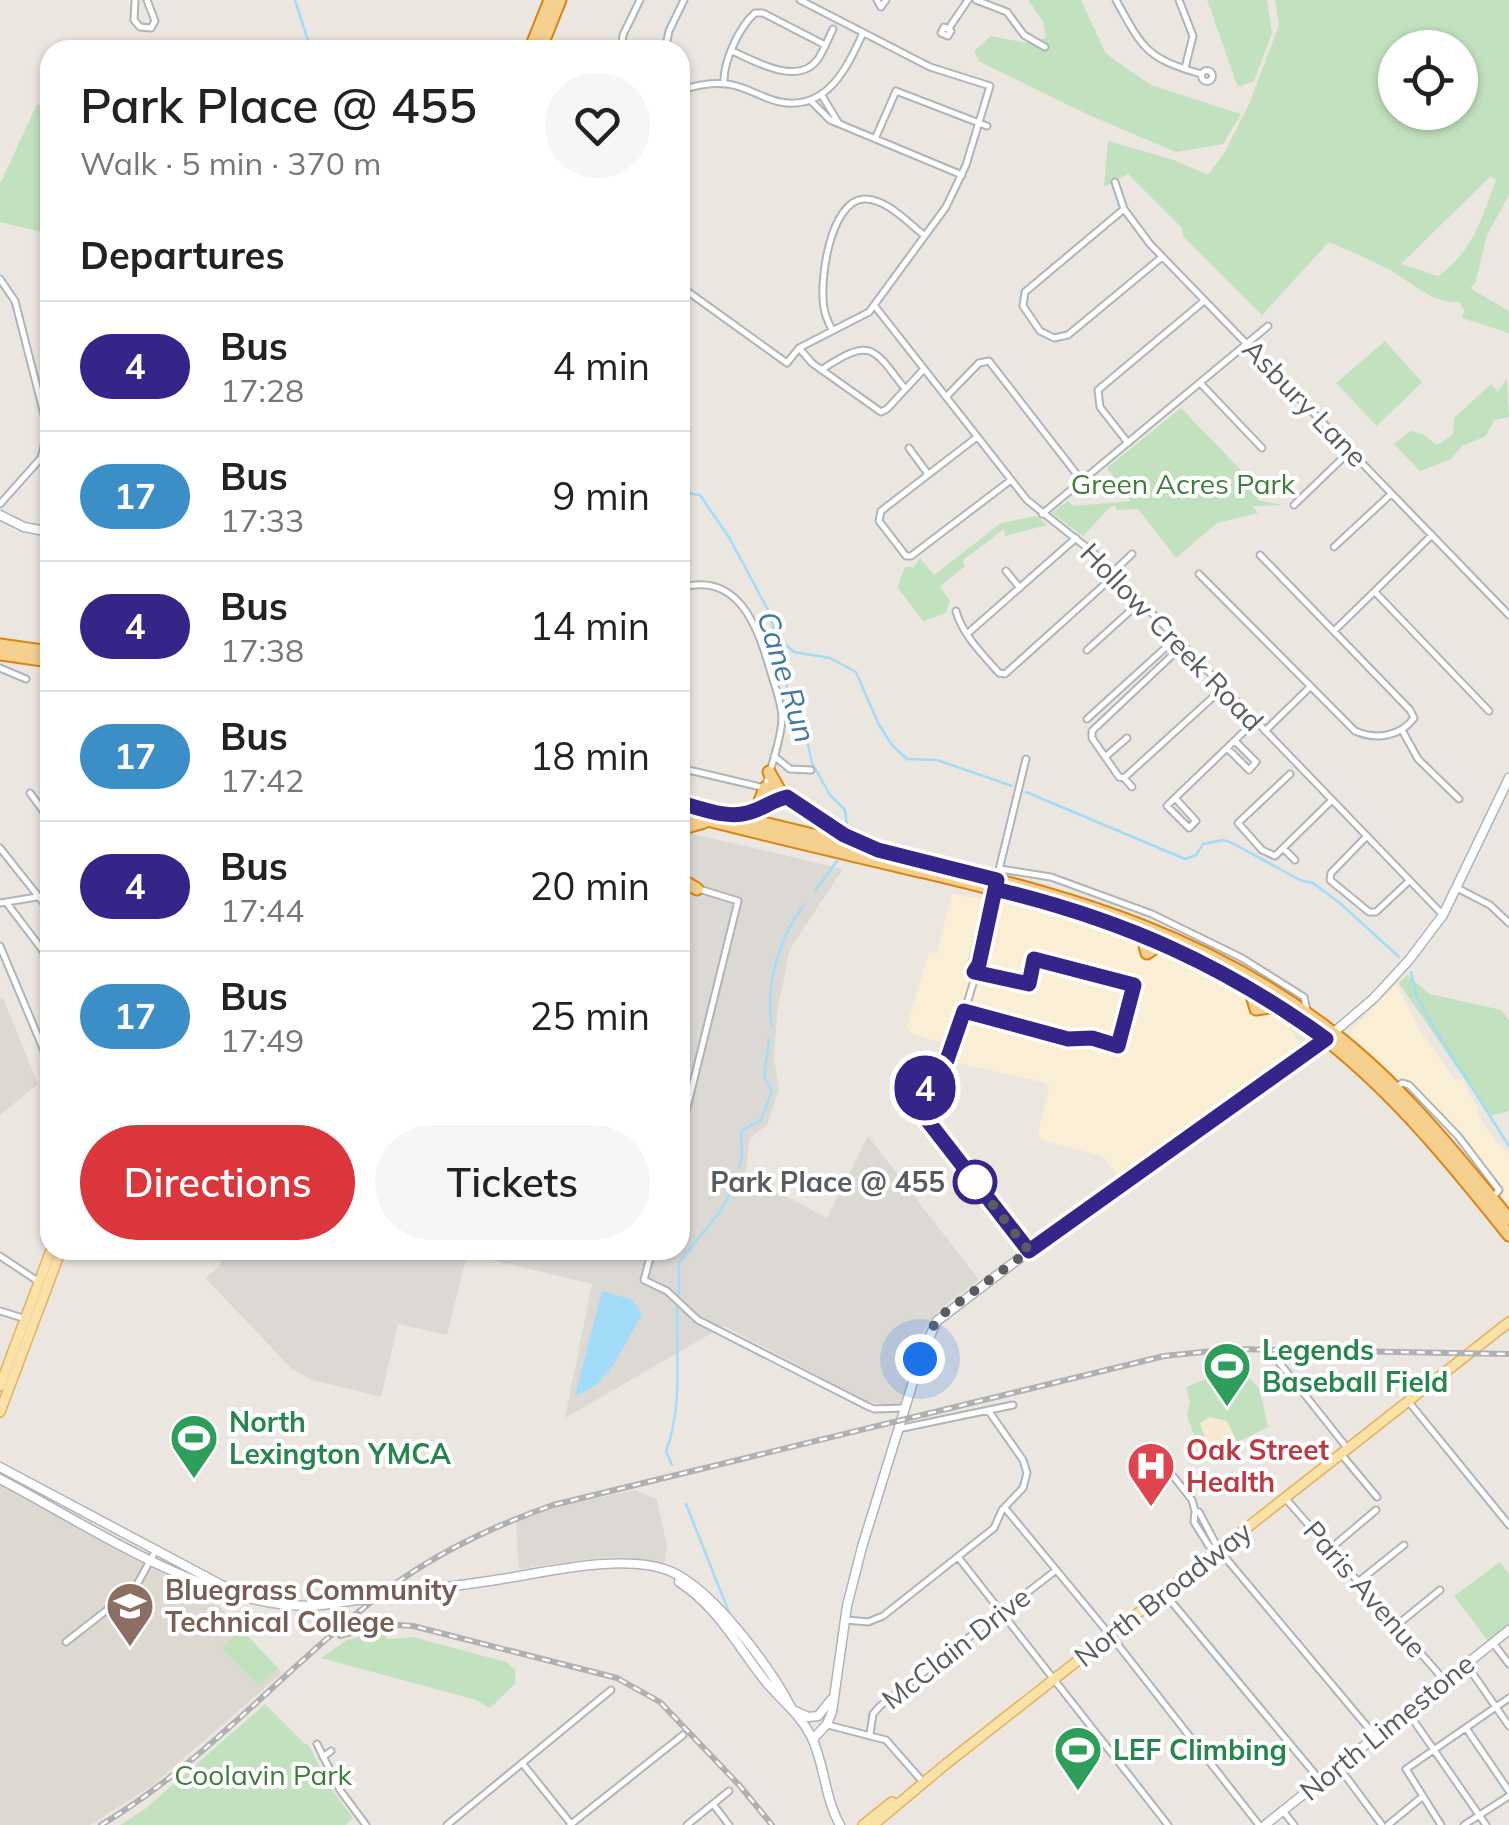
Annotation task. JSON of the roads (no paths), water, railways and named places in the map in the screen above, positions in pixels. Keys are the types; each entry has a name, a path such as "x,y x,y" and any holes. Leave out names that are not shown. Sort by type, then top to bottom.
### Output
{"highway":[{"path":"534,40 550,0"},
{"path":"544,40 560,0"},
{"path":"1,648 18,643 40,647"},
{"path":"1,648 40,658"},
{"path":"769,772 784,795"},
{"path":"757,809 765,788 784,795 844,835 878,850"},
{"path":"732,816 784,795"},
{"path":"690,806 997,879 1106,910 1176,938 1243,972 1304,1012 1330,1036 1413,1119 1509,1235"},
{"path":"690,816 997,879 1142,934 1147,953 1163,942 1249,986 1256,1009 1280,1006 1330,1036 1396,1088 1509,1219"},
{"path":"690,824 716,822"},
{"path":"690,886 697,889"}],"main road":[{"path":"0,515 24,528 40,530"},
{"path":"811,1736 827,1724 862,1547 927,1339 937,1320 1330,1036 1391,981 1443,915 1509,778"},
{"path":"43,1284 49,1260"},
{"path":"1,1383 56,1260"},
{"path":"0,1412 29,1320"},
{"name":"North Broadway","path":"873,1825 911,1791 1509,1322"},
{"path":"0,1467 244,1597"},
{"path":"0,1478 203,1584 278,1605 307,1606 612,1564 653,1568 684,1579 712,1601 771,1674 811,1736 829,1803 840,1825"},
{"name":"North Limestone","path":"1262,1825 1509,1630"},
{"path":"793,1710 808,1717 818,1716 831,1704"},
{"path":"811,1736 831,1704"},
{"name":"North Broadway","path":"863,1825 911,1791"}],"street":[{"path":"135,0 134,20 140,28 151,28 155,21 147,0"},
{"path":"623,40 640,0"},
{"path":"667,40 684,0"},
{"path":"690,293 787,363 799,348 859,320 874,305 946,208 962,175 990,86 930,67 800,0"},
{"path":"877,0 881,7 886,0"},
{"path":"949,28 968,0"},
{"path":"976,0 1008,12 1021,32 1045,47"},
{"path":"1116,0 1147,51 1166,64 1201,74"},
{"path":"1179,0 1193,36 1184,69"},
{"path":"724,84 724,71 732,51 755,12 824,45"},
{"path":"732,51 792,72 811,66 833,29"},
{"path":"690,89 724,84 748,88 779,102 810,99 838,81 863,33"},
{"path":"875,140 896,91 987,126"},
{"path":"821,94 840,124"},
{"path":"810,99 823,116 962,175"},
{"name":"Asbury Lane","path":"1115,182 1124,210 1162,257 1509,615"},
{"path":"832,330 824,312 826,268 838,216 850,203 874,200 924,235"},
{"path":"1124,210 1025,292 1023,306 1040,330 1054,338 1068,335 1162,257"},
{"path":"0,279 15,300 40,398"},
{"path":"1128,443 1100,407 1098,390 1205,301"},
{"name":"Hollow Creek Road","path":"874,305 1042,514 1076,538 1113,574 1443,915"},
{"path":"1042,514 1268,326"},
{"path":"799,348 821,370 880,412 888,409 924,369"},
{"path":"821,370 865,349 877,354 905,389"},
{"path":"946,397 982,361 989,360 1082,481"},
{"path":"1201,384 1262,448"},
{"path":"978,437 878,515 879,521 906,556 914,555 1011,480"},
{"path":"909,448 928,474"},
{"path":"1294,505 1350,451"},
{"path":"0,504 40,458"},
{"path":"1334,547 1392,494"},
{"path":"1334,631 1432,536"},
{"path":"967,634 1076,538"},
{"path":"956,611 967,634 996,670 1005,674 1132,554"},
{"path":"1200,574 1360,734 1379,736 1402,730 1414,718 1412,714 1260,555"},
{"path":"1006,571 1020,588"},
{"path":"690,586 710,586 726,592 750,614 782,721 765,788 690,770"},
{"path":"1375,592 1489,711"},
{"path":"1087,650 1140,602"},
{"path":"1087,720 1176,638"},
{"path":"1132,787 1092,738 1092,730 1183,646"},
{"path":"0,668 26,679"},
{"path":"1265,732 1310,686"},
{"path":"1124,778 1223,688"},
{"path":"1175,798 1196,822 1189,828 1167,806 1175,798 1227,748 1234,740 1255,721"},
{"path":"1402,730 1426,768 1459,800"},
{"path":"1106,757 1127,738"},
{"path":"1227,748 1249,770 1256,762 1234,740"},
{"path":"774,756 790,769 811,770"},
{"path":"915,1102 951,1053 979,964 1026,759"},
{"path":"1290,774 1238,823 1262,850 1275,856 1332,801"},
{"path":"30,793 40,806"},
{"path":"1366,837 1330,872 1330,880 1368,912 1376,912 1409,881"},
{"path":"0,848 40,898"},
{"path":"1283,848 1295,860"},
{"path":"1457,888 1490,905 1509,923"},
{"path":"690,1095 738,901 697,889"},
{"path":"38,896 3,902 40,948"},
{"path":"0,946 40,1035"},
{"path":"905,1091 1029,1251"},
{"path":"0,1256 43,1284"},
{"path":"649,1260 644,1280 667,1291 698,1320 874,1409 905,1408"},
{"path":"0,1311 29,1320"},
{"path":"1278,1361 1377,1497"},
{"path":"1408,1401 1509,1525"},
{"path":"898,1430 1013,1404"},
{"path":"846,1620 878,1619 994,1528 1023,1488 1026,1468 988,1410"},
{"path":"1158,1456 1192,1500 1194,1522 1209,1546 1220,1550 1376,1736"},
{"name":"Paris Avenue","path":"1285,1498 1445,1681"},
{"path":"1005,1508 1262,1825"},
{"path":"1330,1548 1376,1510"},
{"path":"1358,1582 1404,1545"},
{"path":"66,1642 135,1588 156,1550"},
{"path":"958,1557 1168,1825"},
{"name":"McClain Drive","path":"870,1734 876,1710 1055,1571"},
{"path":"1397,1625 1440,1590"},
{"path":"1164,1593 1320,1780"},
{"path":"1493,1643 1509,1664"},
{"path":"1466,1664 1509,1726"},
{"path":"447,1825 611,1690"},
{"path":"1442,1825 1406,1770 1509,1698"},
{"path":"1407,1711 1486,1825"},
{"path":"827,1724 890,1743 923,1782"},
{"path":"1464,1825 1509,1794 1465,1727"},
{"path":"522,1763 571,1825 683,1735"},
{"path":"317,1744 340,1790 366,1825"},
{"path":"323,1757 331,1750"},
{"path":"1338,1766 1385,1825 1422,1798"},
{"path":"686,1825 729,1790"},
{"path":"713,1804 729,1825"},
{"path":"1282,1810 1294,1825"}],"water":[{"path":"602,1291 633,1300 642,1315 607,1373 598,1383 575,1395"}],"waterway":[{"name":"Cane Run","path":"295,0 308,40"},
{"name":"Cane Run","path":"690,494 700,495 730,539 768,610 785,667 789,708 803,722 812,763 830,795 845,810 847,825"},
{"path":"777,637 794,652 830,658 856,672 878,723 907,759 937,760 1012,786"},
{"path":"1026,792 1185,859 1196,855 1203,844 1223,840 1232,843 1300,880 1313,883 1399,957"},
{"name":"Cane Run","path":"815,891 837,861"},
{"name":"Cane Run","path":"772,1026 776,962 787,932 804,905"},
{"path":"1411,972 1416,995 1431,1023 1509,1146"},
{"name":"Cane Run","path":"739,1168 741,1131 761,1120 772,1091 764,1077 769,1040"},
{"name":"Cane Run","path":"690,1249 720,1212 735,1184"},
{"name":"Cane Run","path":"679,1294 681,1260"},
{"name":"Cane Run","path":"672,1465 666,1451 677,1399 677,1307"},
{"name":"Cane Run","path":"686,1504 732,1620"}],"railway":[{"path":"101,1825 176,1772 348,1621 403,1578 465,1542 553,1505 1164,1356 1232,1349 1509,1354"},
{"path":"340,1636 383,1624 413,1626 617,1678 660,1702 772,1825"}],"place":[{"name":"Park Place @ 455","path":"975,1182"},
{"name":"Legends Baseball Field","path":"1227,1408"},
{"name":"North Lexington YMCA","path":"194,1480"},
{"name":"Oak Street Health","path":"1151,1508"},
{"name":"Bluegrass Community Technical College","path":"130,1648"},
{"name":"LEF Climbing","path":"1078,1792"}],"park label":[{"name":"Green Acres Park","path":"1183,484"},
{"name":"Coolavin Park","path":"263,1775"}]}
